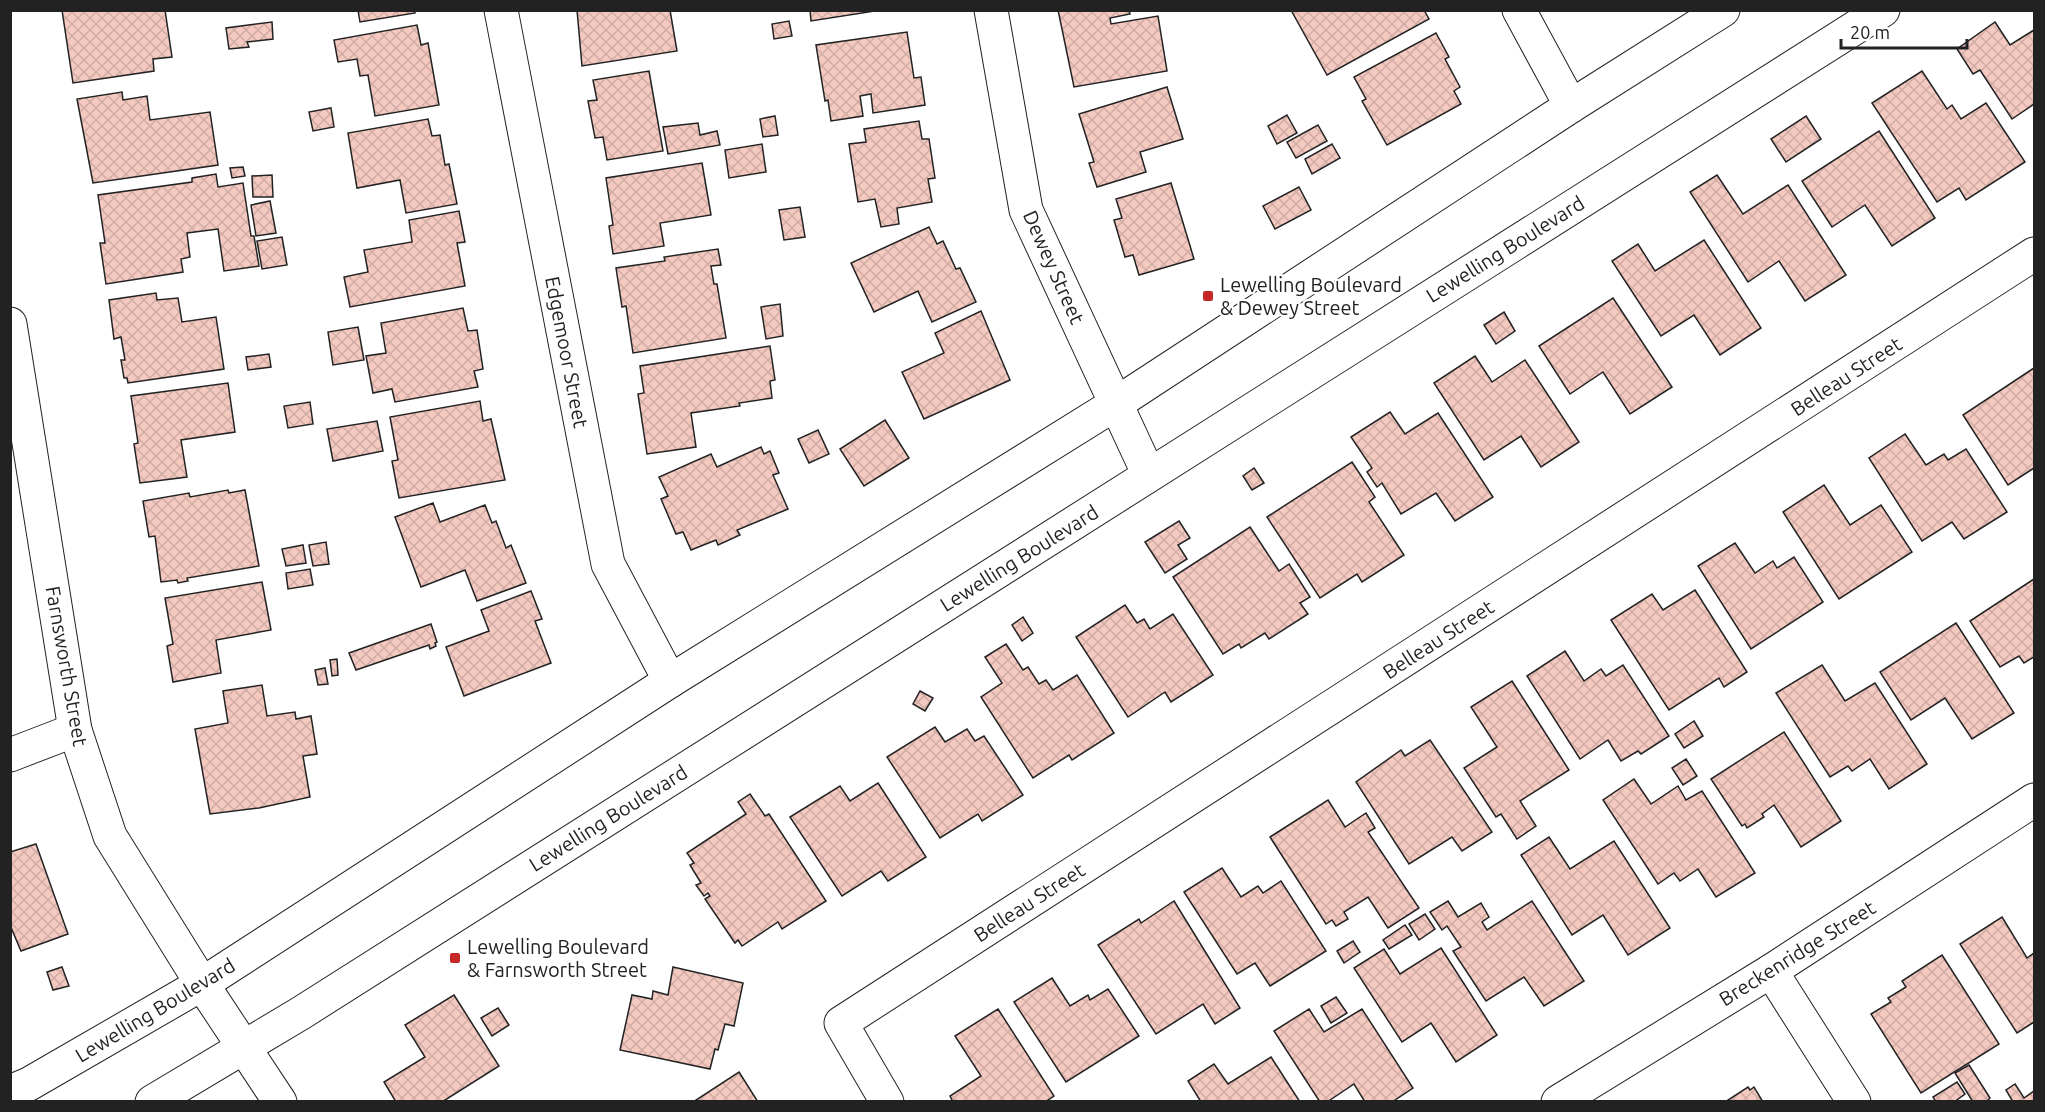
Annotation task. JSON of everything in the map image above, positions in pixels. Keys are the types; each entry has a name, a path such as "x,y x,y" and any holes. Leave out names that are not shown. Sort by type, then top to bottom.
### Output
{"street":[{"name":"Edgemoor Street","path":"501,10 608,564 670,681"},
{"name":"Dewey Street","path":"991,10 1026,210 1149,475"},
{"path":"1519,10 1571,106"},
{"name":"Lewelling Boulevard","path":"10,1092 29,1084 202,984 670,681 1117,403 1571,106 1723,10"},
{"name":"Lewelling Boulevard","path":"152,1101 244,1049 1883,10"},
{"name":"Belleau Street","path":"887,1101 841,1023 2034,254"},
{"name":"Farnsworth Street","path":"10,324 75,730 110,836 202,984 280,1101"},
{"path":"10,755 75,730"},
{"name":"Breckenridge Street","path":"1558,1101 1771,971 2034,800"},
{"path":"1771,971 1854,1101"}],"building":[{"path":"62,10 165,10 172,57 153,59 154,71 73,83"},
{"path":"358,10 414,10 415,13 360,22"},
{"path":"577,10 670,10 677,51 582,66"},
{"path":"810,10 881,10 811,21"},
{"path":"1058,10 1129,10 1130,14 1110,18 1111,24 1158,16 1167,71 1074,87"},
{"path":"1291,10 1424,10 1429,19 1327,75"},
{"path":"789,21 792,36 774,39 772,24"},
{"path":"272,22 273,39 247,42 249,47 229,49 226,28"},
{"path":"1995,22 2010,45 2034,30 2034,104 2012,119 1980,70 1973,74 1957,49"},
{"path":"417,25 421,45 428,43 439,105 375,116 368,75 360,76 357,59 338,62 334,40"},
{"path":"907,32 914,78 921,77 925,105 873,113 871,94 860,96 863,116 831,121 828,100 825,101 816,45"},
{"path":"1436,33 1449,57 1445,59 1460,87 1454,91 1461,104 1387,145 1362,101 1366,99 1354,77"},
{"path":"649,71 663,151 607,160 603,137 595,138 588,101 597,100 593,80"},
{"path":"1922,71 1947,109 1952,105 1961,119 1986,103 2025,162 1966,200 1959,188 1937,202 1872,103"},
{"path":"1167,87 1183,139 1140,152 1146,172 1097,187 1089,163 1094,162 1079,114"},
{"path":"122,92 123,100 147,96 150,120 210,112 218,165 93,183 77,99"},
{"path":"331,108 334,127 313,131 309,112"},
{"path":"1287,115 1297,133 1277,144 1268,126"},
{"path":"775,116 778,135 763,137 760,119"},
{"path":"1806,116 1821,139 1786,162 1771,139"},
{"path":"428,119 432,136 440,135 445,165 449,164 457,204 406,213 400,180 357,188 348,133"},
{"path":"919,121 922,139 929,139 935,178 928,179 932,202 897,208 899,224 881,227 875,199 858,202 849,144 866,142 864,129"},
{"path":"698,123 700,135 717,131 720,145 668,154 663,127"},
{"path":"1318,125 1327,141 1296,158 1287,142"},
{"path":"1879,131 1935,218 1892,246 1865,205 1832,227 1802,181"},
{"path":"762,144 766,172 729,178 725,150"},
{"path":"1332,144 1340,158 1312,174 1305,159"},
{"path":"702,163 711,215 660,223 664,246 613,254 609,226 613,225 606,178"},
{"path":"243,167 245,176 232,178 230,168"},
{"path":"216,174 218,187 243,183 251,236 254,236 259,266 224,271 218,229 187,233 190,257 181,259 183,272 106,284 100,243 105,243 98,195 192,182 192,178"},
{"path":"272,175 273,197 253,197 252,176"},
{"path":"1717,175 1743,214 1788,185 1846,275 1805,301 1779,261 1748,282 1690,192"},
{"path":"1171,183 1194,259 1139,275 1133,255 1125,257 1114,220 1122,218 1116,199"},
{"path":"1299,187 1311,210 1275,229 1263,206"},
{"path":"270,201 276,233 256,236 251,205"},
{"path":"800,207 805,237 784,240 779,210"},
{"path":"459,211 465,242 457,243 465,286 350,307 344,277 368,272 364,250 412,242 409,220"},
{"path":"929,227 937,244 943,241 956,269 960,268 976,302 932,322 918,291 874,312 851,263"},
{"path":"282,237 287,265 262,269 257,241"},
{"path":"1704,240 1761,328 1720,355 1694,315 1661,336 1612,261 1638,244 1655,271"},
{"path":"718,249 721,265 711,266 714,284 717,284 726,338 633,353 626,306 622,307 616,268 665,261 664,257"},
{"path":"156,293 157,300 178,298 182,322 216,317 224,369 128,383 127,378 124,378 121,360 125,360 121,337 114,339 109,300"},
{"path":"1613,298 1672,387 1630,414 1603,372 1570,394 1539,346"},
{"path":"780,304 783,336 766,339 761,307"},
{"path":"463,308 468,331 477,330 483,369 474,371 478,387 395,402 392,389 373,393 366,356 386,353 381,323"},
{"path":"981,311 1010,380 924,419 902,372 944,353 935,333"},
{"path":"1504,312 1515,331 1496,344 1484,325"},
{"path":"358,327 364,360 333,365 328,332"},
{"path":"770,346 775,380 770,381 772,398 739,403 740,406 691,413 696,447 647,454 638,394 644,393 640,366"},
{"path":"269,354 271,367 248,370 246,357"},
{"path":"1475,356 1492,382 1525,360 1579,442 1541,467 1521,436 1484,460 1434,383"},
{"path":"2034,368 2034,468 2008,485 1963,415"},
{"path":"228,383 235,432 181,440 187,477 140,483 134,444 138,443 131,396"},
{"path":"480,401 483,421 491,419 505,480 399,498 392,461 398,460 390,417"},
{"path":"310,402 313,424 288,428 284,406"},
{"path":"1390,412 1405,434 1438,413 1493,497 1455,521 1436,493 1401,514 1382,483 1377,487 1367,472 1372,468 1351,437"},
{"path":"885,420 909,458 864,486 840,449"},
{"path":"377,421 383,451 333,461 327,429"},
{"path":"818,430 829,454 809,463 798,439"},
{"path":"1905,434 1926,465 1944,454 1948,460 1966,449 2007,512 1964,539 1952,522 1922,541 1869,458"},
{"path":"761,447 764,454 770,451 779,473 773,475 788,509 737,530 740,535 718,545 716,540 691,550 683,532 676,534 661,499 668,496 659,477 711,454 717,467"},
{"path":"1352,462 1375,497 1369,502 1404,555 1362,582 1357,574 1320,598 1267,517"},
{"path":"1254,468 1264,483 1252,490 1243,476"},
{"path":"1824,485 1850,525 1881,505 1912,552 1839,599 1783,512"},
{"path":"228,490 229,493 245,490 259,566 187,578 188,581 178,583 177,580 161,582 155,536 149,537 143,501 189,493 190,497"},
{"path":"433,503 440,522 485,505 492,523 496,521 506,548 511,545 526,583 477,601 465,570 421,587 395,517"},
{"path":"1179,521 1190,538 1178,545 1187,559 1165,573 1145,542"},
{"path":"1250,527 1279,571 1289,564 1310,597 1300,603 1308,614 1269,639 1265,633 1241,648 1239,644 1223,654 1173,577"},
{"path":"326,542 329,564 313,566 309,545"},
{"path":"1735,543 1755,573 1773,561 1777,568 1794,557 1823,602 1751,649 1698,566"},
{"path":"303,545 306,563 286,566 282,549"},
{"path":"310,569 313,585 288,589 286,573"},
{"path":"2034,579 2034,657 2024,663 2019,656 2000,667 1970,621"},
{"path":"262,582 271,630 216,640 221,673 173,682 167,646 173,644 165,598"},
{"path":"1695,590 1747,672 1724,687 1719,678 1669,710 1611,620 1652,594 1663,610"},
{"path":"531,591 542,619 535,621 551,663 464,696 446,647 489,631 481,610"},
{"path":"1125,605 1137,623 1144,619 1150,629 1173,614 1213,675 1171,702 1165,692 1128,717 1076,637"},
{"path":"1023,617 1033,633 1022,641 1012,625"},
{"path":"1956,623 2014,713 1972,739 1945,698 1911,720 1880,672"},
{"path":"431,624 437,642 436,646 430,649 429,645 356,670 349,653"},
{"path":"1006,644 1023,670 1028,667 1039,684 1046,680 1053,690 1077,675 1114,733 1072,760 1069,755 1033,778 981,697 1002,683 985,657"},
{"path":"1565,651 1584,681 1601,669 1606,676 1623,665 1669,736 1641,754 1638,751 1621,761 1608,740 1580,759 1527,676"},
{"path":"337,659 338,675 332,676 330,660"},
{"path":"1822,665 1845,701 1875,683 1927,764 1889,789 1870,759 1852,771 1848,766 1830,777 1776,693"},
{"path":"325,668 328,684 318,685 315,670"},
{"path":"1512,681 1569,770 1520,801 1536,826 1517,839 1501,814 1496,817 1464,768 1497,747 1471,707"},
{"path":"262,685 267,716 295,712 296,719 311,716 317,754 303,756 310,797 259,808 210,814 195,729 228,723 223,691"},
{"path":"920,691 933,698 925,711 913,704"},
{"path":"1694,721 1703,736 1684,748 1675,734"},
{"path":"935,727 945,742 967,729 975,741 984,736 1023,795 982,821 978,814 940,838 887,757"},
{"path":"1784,732 1841,821 1801,847 1774,805 1762,814 1764,817 1747,828 1745,824 1742,826 1711,779"},
{"path":"1430,740 1492,832 1462,851 1452,837 1409,864 1356,782 1401,750 1405,756"},
{"path":"1686,759 1697,776 1683,785 1672,768"},
{"path":"1634,779 1651,804 1678,786 1686,800 1702,791 1755,873 1716,897 1698,869 1680,881 1674,873 1658,884 1603,800"},
{"path":"878,783 926,857 888,881 881,871 842,896 790,817 840,786 850,801"},
{"path":"750,794 765,816 769,814 826,901 782,929 778,922 742,946 738,940 735,943 705,899 710,896 708,893 704,896 696,885 701,883 690,865 694,863 687,853 746,814 738,802"},
{"path":"1328,800 1345,827 1366,813 1375,828 1368,832 1419,908 1388,928 1368,897 1344,912 1348,919 1336,926 1332,920 1326,924 1270,837"},
{"path":"1549,837 1570,869 1614,841 1670,928 1628,955 1603,915 1572,935 1521,855"},
{"path":"36,844 68,934 21,951 10,925 10,852"},
{"path":"1222,868 1241,897 1258,886 1263,893 1281,881 1326,951 1270,986 1255,963 1237,974 1184,892"},
{"path":"1174,901 1240,1008 1215,1024 1203,1004 1156,1034 1098,945 1139,919 1141,923"},
{"path":"1448,901 1458,917 1481,903 1489,917 1482,922 1487,930 1532,901 1584,981 1544,1006 1524,977 1486,1001 1453,951 1461,947 1447,926 1442,930 1430,912"},
{"path":"1425,914 1435,929 1419,940 1409,924"},
{"path":"2002,917 2027,958 2034,953 2034,1022 2017,1033 1960,944"},
{"path":"1405,925 1412,935 1389,949 1383,940"},
{"path":"1353,941 1360,952 1344,963 1337,951"},
{"path":"1441,948 1497,1035 1456,1062 1431,1023 1402,1042 1354,968 1384,949 1400,974"},
{"path":"1942,955 1999,1044 1921,1093 1871,1014 1891,1002 1888,998 1906,987 1902,981"},
{"path":"62,967 69,986 53,990 47,972"},
{"path":"673,967 743,983 734,1026 725,1024 710,1069 620,1050 632,995 652,999 653,991 668,995"},
{"path":"1052,978 1070,1006 1088,995 1090,1000 1108,989 1139,1036 1066,1082 1014,1002"},
{"path":"454,995 499,1066 442,1102 396,1102 384,1082 425,1057 405,1025"},
{"path":"1336,997 1347,1013 1331,1023 1321,1006"},
{"path":"498,1008 509,1025 492,1036 481,1018"},
{"path":"998,1009 1054,1096 1045,1102 953,1102 950,1096 981,1076 955,1036"},
{"path":"1309,1009 1324,1032 1362,1009 1413,1088 1392,1102 1365,1102 1354,1084 1327,1102 1320,1102 1274,1031"},
{"path":"1271,1057 1300,1102 1201,1102 1188,1081 1214,1064 1228,1084"},
{"path":"1969,1065 1990,1098 1986,1102 1973,1102 1955,1073"},
{"path":"739,1072 758,1102 693,1102"},
{"path":"1957,1082 1965,1094 1954,1102 1936,1102 1933,1097"},
{"path":"2015,1084 2024,1098 2034,1091 2034,1102 2013,1102 2006,1090"},
{"path":"1748,1087 1750,1090 1754,1087 1763,1102 1725,1102"}],"place":[{"name":"Lewelling Boulevard & Dewey Street","path":"1208,296"},
{"name":"Lewelling Boulevard & Farnsworth Street","path":"455,958"}]}
